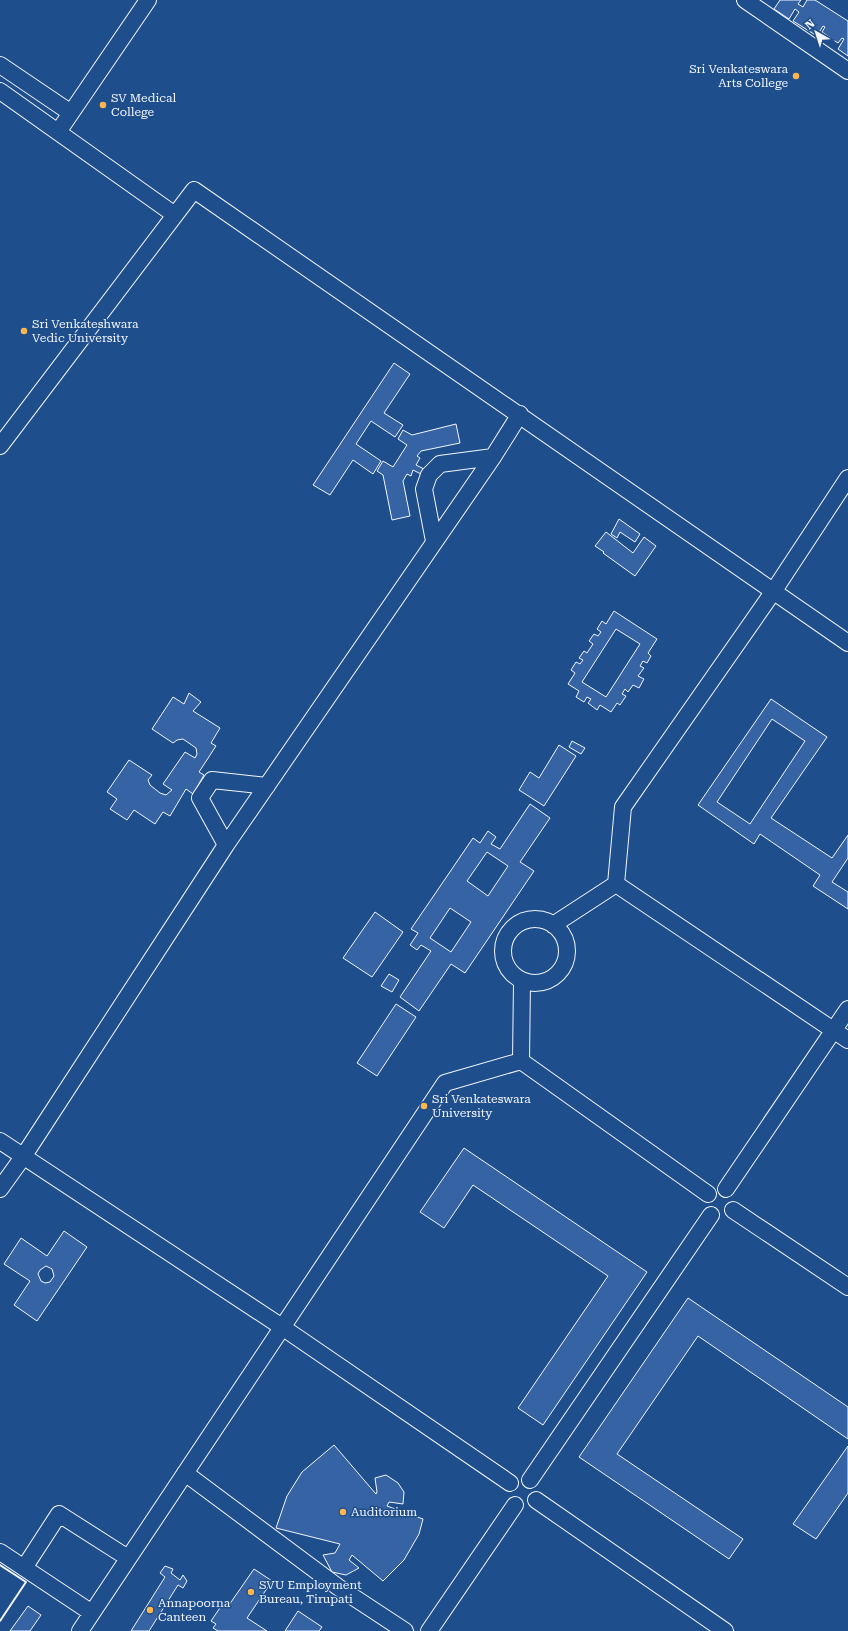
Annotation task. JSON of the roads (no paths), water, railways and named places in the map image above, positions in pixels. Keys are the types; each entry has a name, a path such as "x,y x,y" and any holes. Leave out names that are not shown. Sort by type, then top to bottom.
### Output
{"street":[{"path":"58,132 148,0"},
{"path":"745,0 848,71"},
{"path":"0,64 71,113"},
{"path":"0,91 175,215"},
{"path":"0,446 194,190 520,414 772,592 848,643"},
{"path":"0,1189 23,1157 226,845 520,414"},
{"path":"434,541 424,489 429,475 440,464 492,457"},
{"path":"616,884 623,807 772,592 848,478"},
{"path":"226,845 200,798 212,780 267,786"},
{"path":"553,925 616,884"},
{"path":"616,884 848,1040"},
{"path":"533,919 543,920 553,925 566,941 566,962 560,971 543,983 522,981 513,975 507,967 504,957 504,946 507,936 518,925 533,919"},
{"path":"521,1061 522,981"},
{"path":"726,1189 848,1009"},
{"path":"521,1061 708,1194"},
{"path":"80,1631 445,1083 521,1061"},
{"path":"0,1141 282,1327 510,1483"},
{"path":"719,1188 726,1189 731,1193 735,1204 729,1215 723,1218 717,1218 711,1215 705,1206 705,1200 708,1194 719,1188"},
{"path":"733,1210 848,1287"},
{"path":"530,1480 711,1215"},
{"path":"185,1474 338,1587 405,1631"},
{"path":"521,1477 530,1480 536,1486 536,1500 527,1506 521,1507 515,1505 510,1501 508,1495 510,1483 521,1477"},
{"path":"536,1500 724,1631"},
{"path":"429,1631 515,1505"},
{"path":"24,1568 59,1514 128,1558"},
{"path":"0,1552 92,1613"}],"place":[{"name":"Sri Venkateswara Arts College","path":"796,76"},
{"name":"SV Medical College","path":"103,105"},
{"name":"Sri Venkateshwara Vedic University","path":"24,331"},
{"name":"Sri Venkateswara University","path":"424,1106"},
{"name":"Auditorium","path":"343,1512"},
{"name":"SVU Employment Bureau, Tirupati","path":"251,1592"},
{"name":"Annapoorna Canteen","path":"150,1610"}]}
